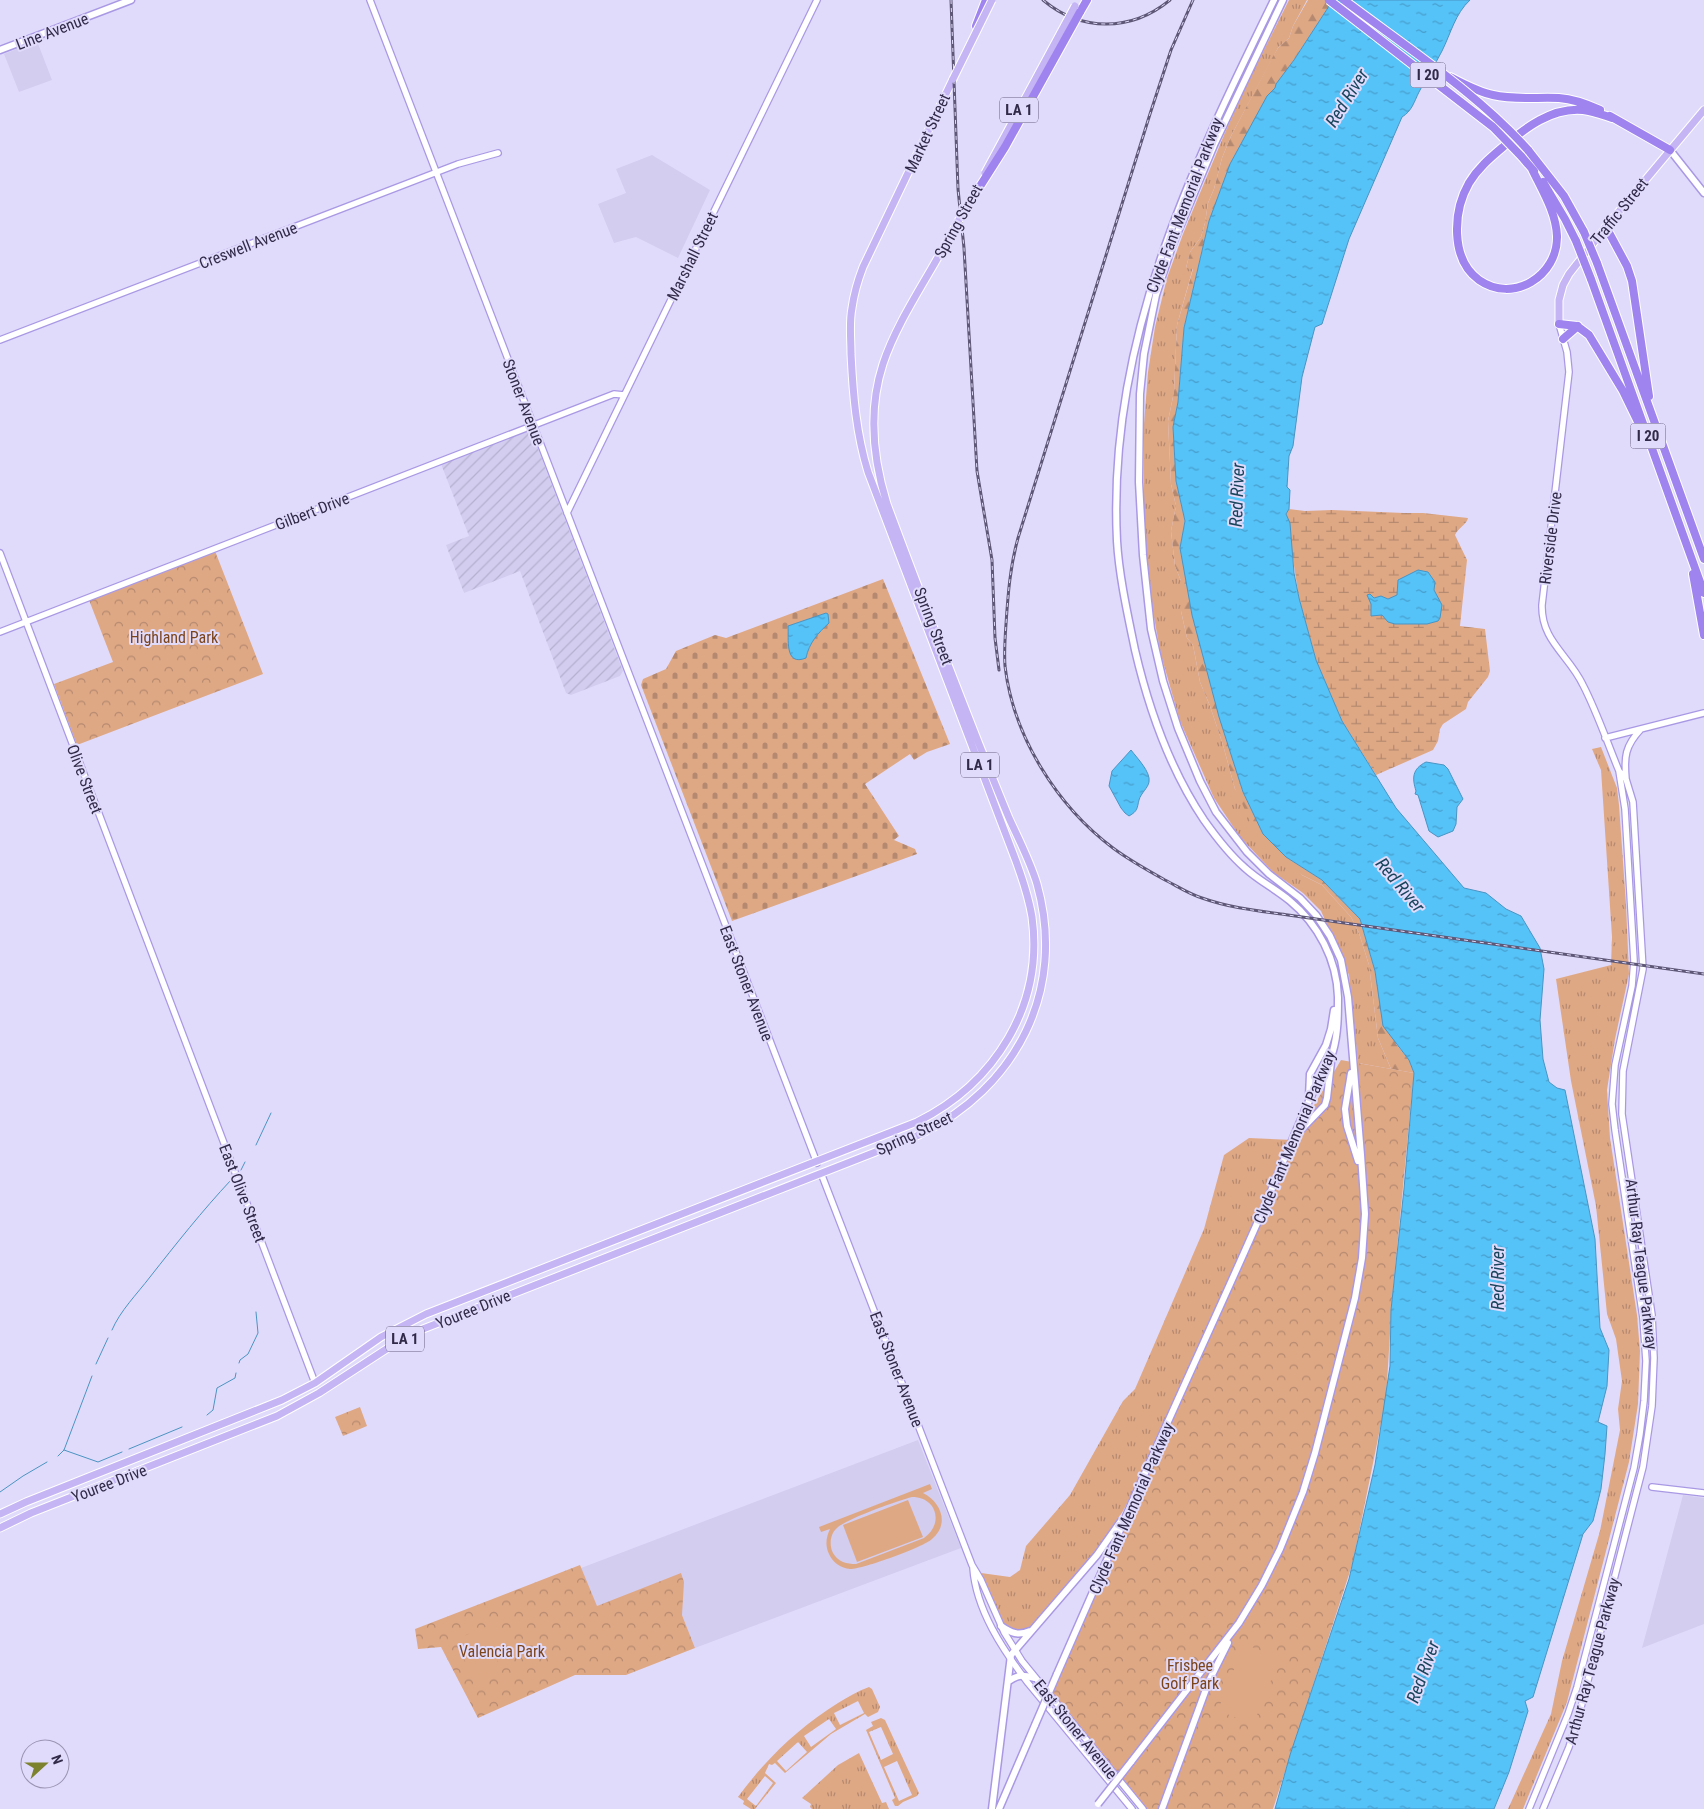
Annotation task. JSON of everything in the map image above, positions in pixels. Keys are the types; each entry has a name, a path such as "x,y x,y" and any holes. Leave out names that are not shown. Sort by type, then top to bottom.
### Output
{"highway":[{"path":"970,45 986,0"},
{"path":"963,213 1006,147 1087,0"},
{"name":"I 20","path":"1329,0 1487,122 1521,156 1551,194 1576,241 1591,279 1704,593"},
{"name":"I 20","path":"1344,0 1429,64 1500,121 1528,150 1564,196 1584,232 1597,262 1704,560"},
{"path":"1429,64 1477,90 1494,96 1561,98 1582,103 1604,112 1670,150"},
{"path":"1532,169 1555,223 1557,237 1555,253 1543,274 1523,286 1502,288 1489,285 1479,280 1464,262 1460,252 1458,236 1459,208 1466,189 1477,172 1517,134 1543,119 1559,113 1578,110 1586,110 1612,118"},
{"path":"1606,227 1627,266 1632,281 1650,410"},
{"path":"1559,324 1578,326 1594,341 1652,447"},
{"path":"1563,339 1578,326"},
{"path":"1683,502 1704,546"},
{"path":"1687,548 1704,635"}],"main road":[{"name":"Line Avenue","path":"0,50 131,0"},
{"name":"Market Street","path":"863,267 992,0"},
{"name":"Clyde Fant Memorial Parkway","path":"999,1809 1307,1105 1332,1054 1337,1022 1336,981 1331,959 1315,928 1296,906 1246,869 1232,855 1206,823 1180,780 1147,699 1131,631 1117,542 1119,462 1124,402 1133,352 1147,297 1163,248 1200,156 1274,0"},
{"name":"Clyde Fant Memorial Parkway","path":"1096,1806 1239,1623 1252,1603 1280,1549 1297,1508 1310,1469 1358,1283 1364,1223 1363,1191 1351,1033 1343,969 1330,936 1321,921 1306,903 1269,874 1237,841 1213,806 1192,762 1170,706 1157,655 1148,602 1143,555 1139,482 1139,403 1144,354 1156,295 1172,246 1214,145 1284,0"},
{"name":"Spring Street","path":"821,1173 902,1142 935,1127 959,1112 980,1094 1002,1071 1024,1035 1035,1009 1043,975 1045,928 1034,875 990,773 882,488 876,462 875,399 884,362 900,326 1077,2"},
{"name":"Traffic Street","path":"1559,324 1558,306 1563,285 1606,227 1704,110"},
{"path":"1670,150 1704,193"},
{"name":"Spring Street","path":"817,1163 918,1122 944,1108 967,1090 998,1056 1014,1028 1026,999 1033,956 1032,918 1023,878 875,491 862,452 854,403 850,323 853,299 863,267"},
{"path":"1307,1105 1310,1074 1326,1045 1331,1029 1336,1001 1336,981"},
{"path":"1351,1033 1351,1077 1345,1109 1347,1126 1358,1162 1363,1191"},
{"path":"1293,1140 1309,1120 1320,1112 1325,1105 1332,1054"},
{"path":"817,1163 821,1173"},
{"name":"Youree Drive","path":"0,1514 63,1487 264,1408 315,1382 365,1347 412,1321 564,1260 817,1163"},
{"name":"Youree Drive","path":"0,1528 67,1499 277,1416 319,1393 412,1334 821,1173"},
{"path":"564,1260 569,1271"},
{"path":"315,1382 319,1393"},
{"path":"63,1487 67,1499"},
{"path":"992,1809 1011,1659 1015,1650 1107,1542 1137,1491"},
{"path":"1162,1809 1215,1667 1239,1623"},
{"path":"1001,1626 1015,1634 1023,1634 1033,1630"},
{"path":"1009,1681 1022,1675 1034,1678"}],"street":[{"name":"Stoner Avenue","path":"370,0 678,803"},
{"name":"Marshall Street","path":"567,513 817,0"},
{"name":"Creswell Avenue","path":"0,340 436,172 498,153"},
{"name":"Riverside Drive","path":"1559,324 1567,352 1568,376 1542,604 1543,618 1546,632 1552,642 1581,679 1605,738"},
{"name":"Gilbert Drive","path":"0,632 614,394 624,395"},
{"name":"Olive Street","path":"0,553 170,1004"},
{"path":"1605,738 1704,713"},
{"path":"1626,779 1624,763 1626,751 1630,742 1641,729"},
{"name":"Arthur Ray Teague Parkway","path":"1529,1809 1577,1687 1634,1468 1644,1401 1646,1361 1643,1312 1613,1109 1615,1069 1632,982 1634,961 1625,810 1619,771 1605,738"},
{"name":"Arthur Ray Teague Parkway","path":"1543,1809 1569,1746 1582,1706 1643,1467 1652,1406 1654,1358 1652,1315 1622,1114 1623,1071 1640,986 1643,958 1633,806 1626,779 1619,771"},
{"name":"East Stoner Avenue","path":"678,803 817,1163"},
{"name":"East Olive Street","path":"170,1004 315,1382"},
{"name":"East Stoner Avenue","path":"821,1173 972,1565 982,1603 996,1635 1022,1675 1132,1809"},
{"path":"1652,1487 1704,1494"},
{"name":"East Stoner Avenue","path":"972,1565 981,1580 1001,1626 1034,1678 1143,1809"}],"shaded area":[{"path":"37,41 52,80 19,92 4,54"},
{"path":"652,155 710,190 678,258 636,237 614,243 598,204 626,193 616,169"},
{"path":"526,431 532,433 623,671 620,676 571,695 566,693 520,571 464,593 446,545 469,536 441,464"},
{"path":"918,1440 961,1548 695,1648 682,1615 596,1607 581,1568"},
{"path":"1683,1495 1704,1498 1704,1624 1642,1648"}],"green space":[{"path":"1289,0 1307,0 1293,26 1289,38 1278,48 1231,136 1208,203 1201,237 1190,252 1186,268 1193,268 1177,325 1174,392 1168,421 1171,484 1176,506 1171,531 1175,566 1181,581 1181,611 1187,638 1193,645 1200,682 1223,745 1235,789 1302,875 1322,885 1351,917 1359,933 1369,965 1378,1038 1391,1069 1358,1063 1349,975 1321,911 1303,893 1274,873 1240,837 1214,798 1180,721 1161,655 1153,612 1147,555 1144,513 1144,424 1148,372 1155,327 1167,278 1224,135"},
{"path":"1308,0 1333,0 1278,82 1219,197 1209,221 1184,328 1178,402 1173,427 1176,481 1185,521 1180,548 1221,721 1243,792 1263,834 1286,857 1322,880 1360,919 1396,1044 1409,1060 1414,1073 1391,1069 1378,1038 1369,965 1359,933 1351,917 1322,885 1302,875 1259,839 1235,789 1223,745 1200,682 1193,645 1187,638 1181,611 1181,581 1175,566 1171,531 1176,506 1171,484 1168,421 1174,392 1177,325 1193,269 1186,268 1190,252 1201,237 1208,203 1231,136 1272,58 1278,48 1289,38 1293,26"},
{"path":"1289,509 1305,511 1423,513 1468,518 1455,535 1467,560 1460,626 1485,629 1490,671 1488,677 1468,702 1466,709 1443,724 1433,750 1376,775 1342,721 1316,660 1299,598 1286,514"},
{"name":"Highland Park","path":"215,551 263,674 77,745 54,684 113,662 89,600"},
{"path":"883,579 950,744 927,752 914,760 910,754 865,784 899,836 894,840 915,849 917,854 732,921 641,685 643,679 666,669 676,651 715,635 726,638"},
{"path":"1601,747 1617,788 1626,904 1629,974 1615,1039 1607,1090 1610,1138 1637,1315 1640,1351 1638,1404 1629,1462 1567,1702 1523,1809 1508,1809 1551,1714 1562,1661 1600,1531 1620,1430 1618,1409 1622,1381 1616,1339 1607,1314 1596,1206 1571,1081 1556,979 1611,965 1612,937 1601,770 1592,749"},
{"name":"Frisbee Golf Park","path":"1341,1060 1414,1073 1392,1301 1386,1399 1353,1562 1273,1809 1143,1809 1049,1693 1307,1117"},
{"path":"1249,1138 1293,1140 1228,1279 1143,1474 1123,1511 1098,1550 1032,1629 1015,1632 1002,1624 981,1573 1010,1577 1020,1570 1026,1546 1070,1495 1123,1401 1135,1389 1204,1229 1224,1155"},
{"path":"360,1407 367,1426 343,1436 335,1417"},
{"path":"930,1484 932,1489 923,1493 935,1502 939,1508 942,1520 938,1533 927,1543 878,1562 850,1569 843,1568 833,1560 827,1545 830,1529 821,1532 819,1527","holes":["912,1497 921,1498 932,1506 936,1519 934,1526 924,1538 856,1564 849,1564 837,1559 833,1553 831,1543 835,1530 842,1524 895,1502"]},
{"path":"908,1500 923,1537 857,1562 843,1525"},
{"name":"Valencia Park","path":"580,1565 597,1606 681,1573 684,1582 682,1615 695,1648 626,1675 575,1675 478,1718 441,1647 418,1649 415,1629"},
{"path":"498,1622 502,1641 499,1658 489,1672 473,1681 458,1643 459,1638"},
{"path":"1244,1644 1280,1658 1253,1725 1218,1710"},
{"path":"869,1687 872,1689 880,1707 878,1712 868,1717 865,1714 831,1734 785,1773 775,1763 769,1764 765,1773 776,1783 755,1809 751,1809 743,1804 744,1801 738,1797 771,1757 823,1713","holes":["858,1701 864,1713 840,1725 834,1713","829,1719 836,1729 811,1747 804,1736","798,1742 807,1752 786,1771 777,1761","765,1776 773,1783 756,1806 747,1799"]},
{"path":"881,1718 885,1720 919,1793 898,1806 895,1806 892,1800 895,1798 866,1730 873,1726 871,1722","holes":["881,1727 893,1754 881,1760 869,1732","897,1761 912,1795 899,1801 884,1767"]},
{"path":"859,1753 882,1803 886,1802 889,1809 812,1809 810,1807 811,1804 802,1798 838,1765"}],"water":[{"name":"Red River","path":"1333,0 1470,0 1457,18 1442,51 1412,106 1402,117 1349,239 1322,324 1315,327 1302,377 1293,446 1289,456 1287,487 1290,490 1289,509 1286,514 1290,523 1294,573 1299,598 1316,660 1342,721 1396,808 1464,888 1486,893 1506,909 1521,916 1540,948 1544,969 1540,1020 1543,1059 1549,1082 1557,1088 1565,1090 1595,1239 1600,1328 1609,1350 1607,1386 1598,1422 1607,1426 1605,1454 1601,1489 1593,1521 1583,1534 1533,1697 1525,1701 1528,1711 1509,1772 1494,1809 1275,1809 1290,1755 1349,1579 1375,1465 1390,1366 1391,1310 1414,1073 1409,1060 1383,1026 1375,971 1360,919 1322,880 1286,857 1263,834 1243,792 1219,717 1192,615 1180,548 1185,521 1176,481 1173,427 1178,402 1184,328 1209,221 1230,164 1267,96 1275,88"},
{"path":"1418,570 1428,572 1435,582 1434,590 1442,605 1438,621 1427,624 1395,624 1388,622 1382,615 1371,616 1371,604 1367,595 1370,594 1374,598 1381,596 1388,599 1397,595 1398,580"},
{"path":"826,613 828,614 829,623 814,639 806,658 799,660 794,658 789,650 788,626"},
{"path":"1131,750 1146,770 1149,782 1140,797 1137,809 1129,816 1121,808 1109,786 1112,771"},
{"path":"1426,762 1444,765 1448,769 1463,799 1457,807 1456,824 1453,831 1438,837 1429,831 1418,795 1415,794 1414,774"}],"waterway":[{"path":"256,1145 271,1113"},
{"path":"241,1170 245,1162"},
{"path":"112,1330 119,1316 129,1303 189,1228 231,1180"},
{"path":"239,1363 248,1354 258,1333 256,1312"},
{"path":"96,1364 108,1338"},
{"path":"207,1415 213,1410 217,1388 235,1378 236,1373"},
{"path":"58,1456 64,1450 92,1376"},
{"path":"129,1449 182,1427"},
{"path":"64,1450 98,1462 122,1452"},
{"path":"0,1492 47,1462"}],"railway":[{"path":"951,0 958,189 964,248 977,471 992,560 995,638 999,670"},
{"path":"1043,0 1073,18 1106,24 1139,18 1170,0"},
{"path":"1193,0 1171,50 1150,114 1015,549 1008,602 1005,666 1017,718 1028,743 1056,790 1093,831 1132,861 1183,890 1202,898 1255,910 1704,974"}]}
